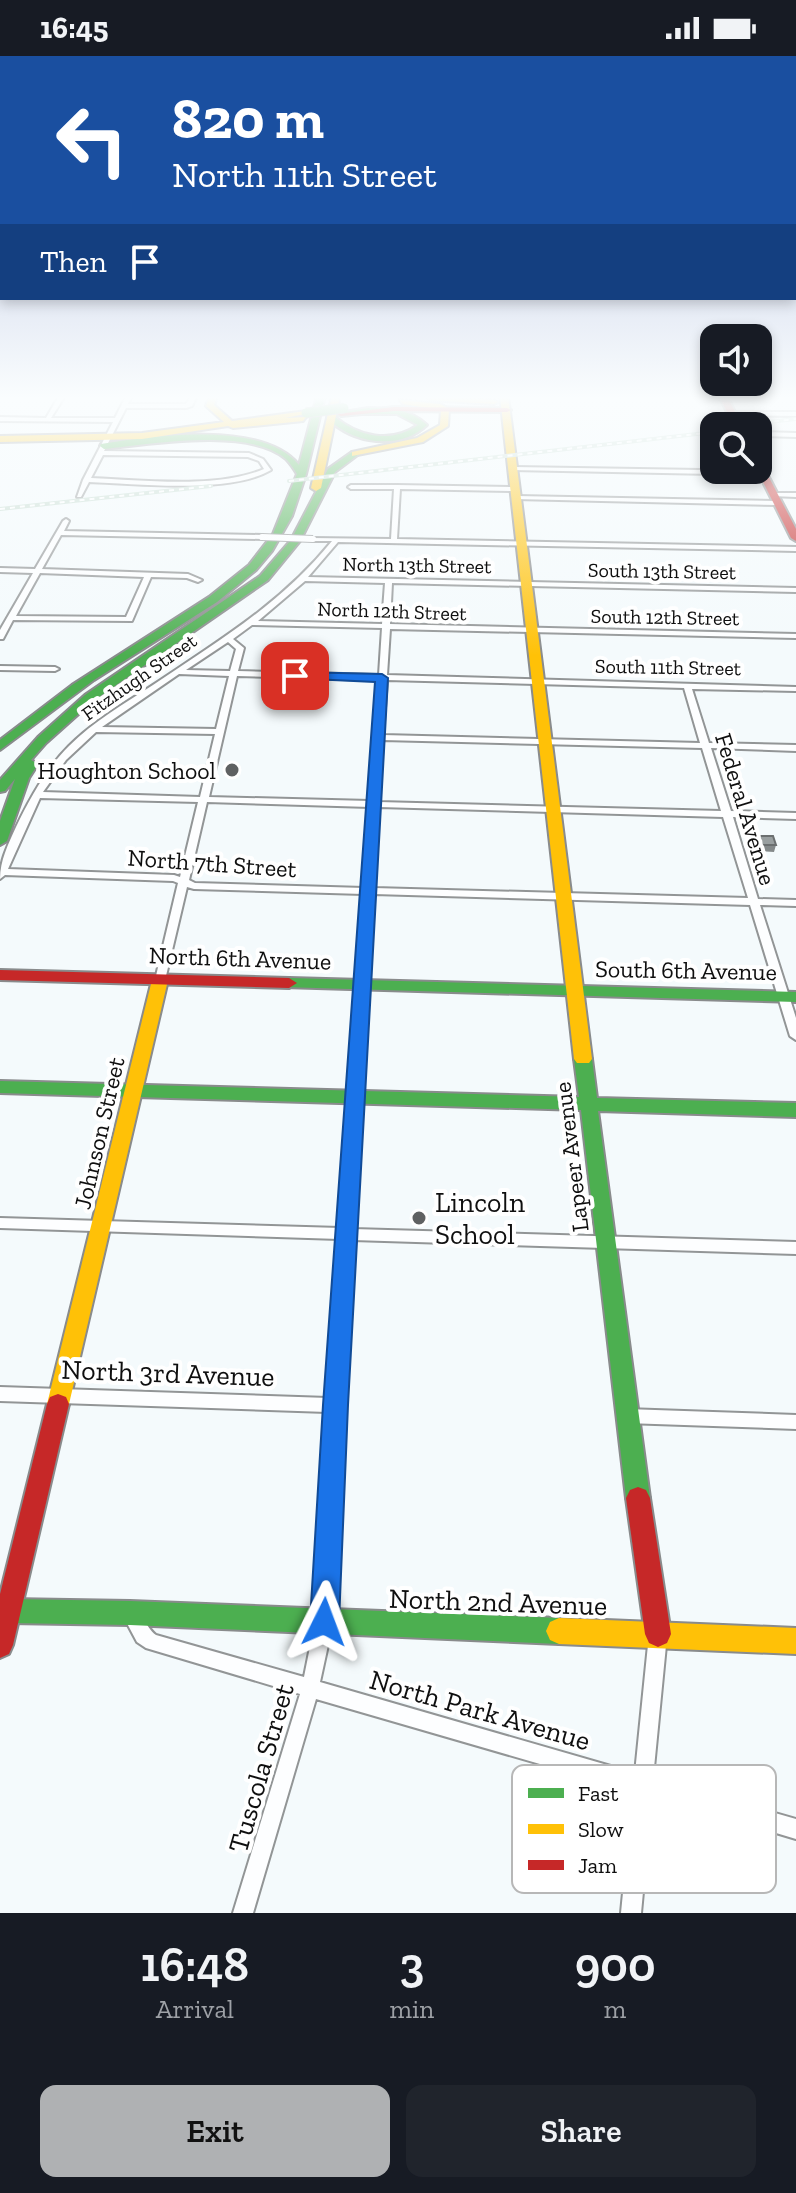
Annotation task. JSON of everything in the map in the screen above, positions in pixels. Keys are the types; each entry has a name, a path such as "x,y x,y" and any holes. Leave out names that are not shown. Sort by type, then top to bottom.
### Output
{"main road":[{"path":"0,746 99,671 205,604 255,565 287,517 299,483"},
{"path":"314,500 316,483"},
{"path":"0,788 38,742 80,705 256,585 286,555 325,483"},
{"name":"Lapeer Avenue","path":"515,483 626,1416 658,1634"},
{"path":"768,484 796,538"},
{"path":"0,841 22,778 80,705"},
{"path":"0,758 44,712"},
{"name":"North 6th Avenue","path":"0,975 575,991"},
{"name":"Johnson Street","path":"0,1645 4,1611 160,980"},
{"name":"South 6th Avenue","path":"575,991 790,996"},
{"path":"0,1087 796,1110"},
{"name":"North 2nd Avenue","path":"4,1611 130,1613 796,1641"}],"street":[{"path":"79,496 85,483"},
{"path":"351,487 776,499 796,495"},
{"path":"394,540 397,487"},
{"path":"0,637 66,521"},
{"path":"59,533 796,549"},
{"name":"Fitzhugh Street","path":"1,874 38,795 63,758 94,729 250,623 306,579 337,539"},
{"path":"0,570 188,576 198,580"},
{"path":"663,573 666,587"},
{"path":"0,611 129,619 148,575"},
{"name":"North 13th Street","path":"306,579 527,584"},
{"name":"Tuscola Street","path":"243,1913 310,1689 324,1622 335,1405 389,581"},
{"name":"South 13th Street","path":"527,584 796,590"},
{"name":"North 12th Street","path":"250,623 532,631"},
{"name":"South 12th Street","path":"532,631 796,636"},
{"name":"Johnson Street","path":"160,980 240,648 227,638"},
{"path":"0,668 55,669"},
{"name":"South 11th Street","path":"176,672 796,689"},
{"name":"Federal Avenue","path":"687,686 754,902 790,996 796,1036"},
{"path":"94,729 219,732"},
{"path":"378,737 796,748"},
{"path":"38,795 796,816"},
{"name":"North 7th Street","path":"1,874 174,878 194,886 796,903"},
{"path":"0,1223 796,1248"},
{"name":"North 3rd Avenue","path":"0,1394 335,1405"},
{"path":"626,1416 796,1422"},
{"name":"North Park Avenue","path":"130,1613 143,1636 152,1642 570,1765"},
{"name":"Lapeer Avenue","path":"647,1765 658,1634"},
{"name":"North Park Avenue","path":"776,1823 796,1829"},
{"name":"Lapeer Avenue","path":"631,1913 633,1893"}],"building":[{"path":"756,836 773,836 776,845 759,845"}],"railway":[{"path":"0,509 211,486"}],"traffic: fast":[{"path":"0,746 76,687 234,584 267,551 278,534 299,483"},
{"path":"0,788 42,740 89,698 264,578 295,541 325,483"},
{"path":"0,841 22,778 32,764"},
{"path":"289,983 796,997"},
{"path":"583,1059 638,1498"},
{"path":"0,1087 796,1110"},
{"path":"9,1611 559,1631"}],"traffic: slow":[{"path":"316,488 317,483"},
{"path":"514,483 583,1059"},
{"path":"58,1404 160,980"},
{"path":"559,1631 796,1641"}],"traffic: jam":[{"path":"768,484 796,538"},
{"path":"0,975 289,983"},
{"path":"0,1645 58,1404"},
{"path":"638,1498 658,1634"}],"place":[{"name":"Houghton School","path":"232,770"},
{"name":"Lincoln School","path":"419,1218"}],"route":[{"path":"295,676 382,678 324,1622"}]}
